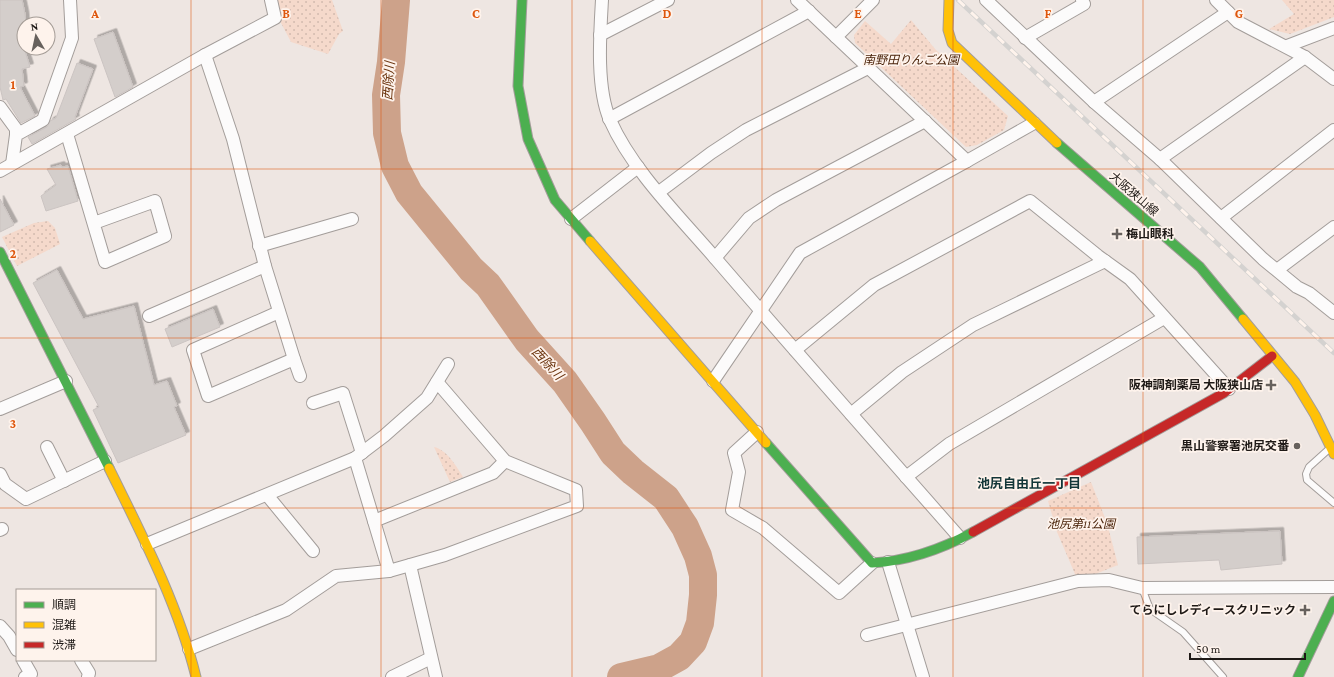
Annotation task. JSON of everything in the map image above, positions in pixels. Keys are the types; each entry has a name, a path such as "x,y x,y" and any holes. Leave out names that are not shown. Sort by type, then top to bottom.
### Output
{"street":[{"path":"16,136 43,120 72,38 70,0"},
{"path":"0,171 204,55 275,18 271,0"},
{"path":"522,0 518,86 528,139 555,200 872,563"},
{"path":"602,0 600,35 602,87 609,119 629,157 794,350 960,538"},
{"path":"600,35 668,0"},
{"path":"797,0 967,161"},
{"path":"836,38 872,0"},
{"name":"大阪狭山線","path":"949,0 948,30 952,43 1034,123 1200,267 1295,382 1315,415 1332,451"},
{"path":"986,0 1094,102 1160,159 1277,270 1297,287 1309,293 1334,314"},
{"path":"1025,38 1084,4 1082,0"},
{"path":"1216,0 1238,22 1287,46 1305,57 1334,79"},
{"path":"609,119 809,11"},
{"path":"1094,102 1228,12"},
{"path":"1287,46 1334,28"},
{"path":"204,55 233,139 259,246 300,376"},
{"path":"1160,159 1305,57"},
{"path":"659,192 711,153 746,130 868,68"},
{"path":"0,108 16,129 12,164"},
{"path":"715,258 749,218 776,200 925,121"},
{"path":"713,381 800,253 1034,123"},
{"path":"1221,218 1334,130"},
{"path":"67,134 105,262 165,236 155,201 94,223"},
{"path":"571,219 638,167"},
{"path":"794,350 874,285 1030,201 1130,279 1229,389"},
{"path":"259,246 352,219"},
{"path":"1277,270 1334,227"},
{"path":"0,252 147,544 188,649 196,677"},
{"path":"851,414 902,372 973,325 1105,261"},
{"path":"149,316 265,266"},
{"path":"279,312 193,350 208,396 294,359"},
{"path":"906,477 949,444 1164,318"},
{"path":"757,432 734,453 739,472 732,510 763,528 840,593 872,563 888,562 947,546 1229,389 1272,356"},
{"path":"147,544 358,456 384,436 427,398 448,364"},
{"path":"0,409 66,382"},
{"path":"188,649 286,610 336,576 389,571 445,555 577,506 576,490 505,461 436,382"},
{"path":"313,403 343,393 374,521 389,571"},
{"path":"47,447 64,481"},
{"path":"0,474 5,484 26,499 106,460"},
{"path":"374,521 493,473 505,461"},
{"path":"267,495 313,551"},
{"path":"888,562 923,677"},
{"path":"410,565 436,677"},
{"path":"867,635 1078,581 1109,580 1142,588 1334,587"},
{"path":"1298,677 1334,601"},
{"path":"0,626 9,636 16,648"},
{"path":"392,677 431,658"},
{"path":"24,661 31,674 24,677"},
{"path":"82,661 89,673 88,677"}],"lane":[{"path":"1332,451 1309,467 1306,474 1307,480 1334,503"},
{"path":"1142,588 1150,610 1184,632 1223,677"}],"green space":[{"path":"275,0 332,0 343,31 339,34 328,54 291,42 280,21"},
{"path":"1282,0 1334,0 1334,17 1290,34 1269,29 1294,14"},
{"name":"南野田りんご公園","path":"911,20 936,50 1008,116 1004,130 977,145 966,147 855,43 854,35 865,21 891,44"},
{"path":"48,221 55,228 60,244 17,266 2,237 34,223"},
{"path":"434,447 443,451 447,455 463,477 450,482"},
{"name":"池尻第11公園","path":"1091,482 1107,523 1118,565 1078,581 1057,532 1048,501"}],"building":[{"path":"0,0 22,0 25,16 16,16 16,56 27,56 30,67 22,69 24,86 20,87 35,116 21,123 6,99 3,100 0,87"},
{"path":"113,32 133,87 115,97 94,39"},
{"path":"77,63 93,69 75,117 76,119 32,144 28,137 47,127 50,121 56,118"},
{"path":"61,165 62,167 68,166 78,201 46,211 41,196 56,185 47,169"},
{"path":"0,199 14,225 0,232"},
{"path":"57,270 83,319 134,306 154,385 167,381 177,406 174,407 186,435 118,463 93,410 99,407 33,283"},
{"path":"213,309 220,327 172,347 165,329"},
{"path":"1280,531 1282,564 1221,570 1219,560 1138,564 1137,537"}],"waterway":[{"name":"西除川","path":"396,0 391,62 386,95 387,133 395,166 409,193 471,269 488,285 527,340 565,382 613,453 633,472 666,498 685,527 698,556 703,575 703,595 700,623 693,642 679,657 659,668 621,677"}],"railway":[{"path":"958,0 1334,353"}],"traffic: fast":[{"path":"522,0 518,86 528,139 555,200 590,241"},
{"path":"1057,143 1200,267 1243,319"},
{"path":"0,252 109,468"},
{"path":"766,443 872,563 911,557 937,549 973,532"},
{"path":"1298,677 1334,601"}],"traffic: slow":[{"path":"949,0 948,30 952,43 1057,143"},
{"path":"590,241 766,443"},
{"path":"1243,319 1295,382 1315,415 1334,454"},
{"path":"109,468 146,544 169,596 196,677"}],"traffic: jam":[{"path":"973,532 1224,393 1272,356"}],"place":[{"name":"梅山眼科","path":"1117,234"},
{"name":"阪神調剤薬局 大阪狭山店","path":"1271,385"},
{"name":"黒山警察署池尻交番","path":"1297,446"},
{"name":"てらにしレディースクリニック","path":"1305,610"}],"district":[{"name":"池尻自由丘一丁目","path":"1029,483"}]}
